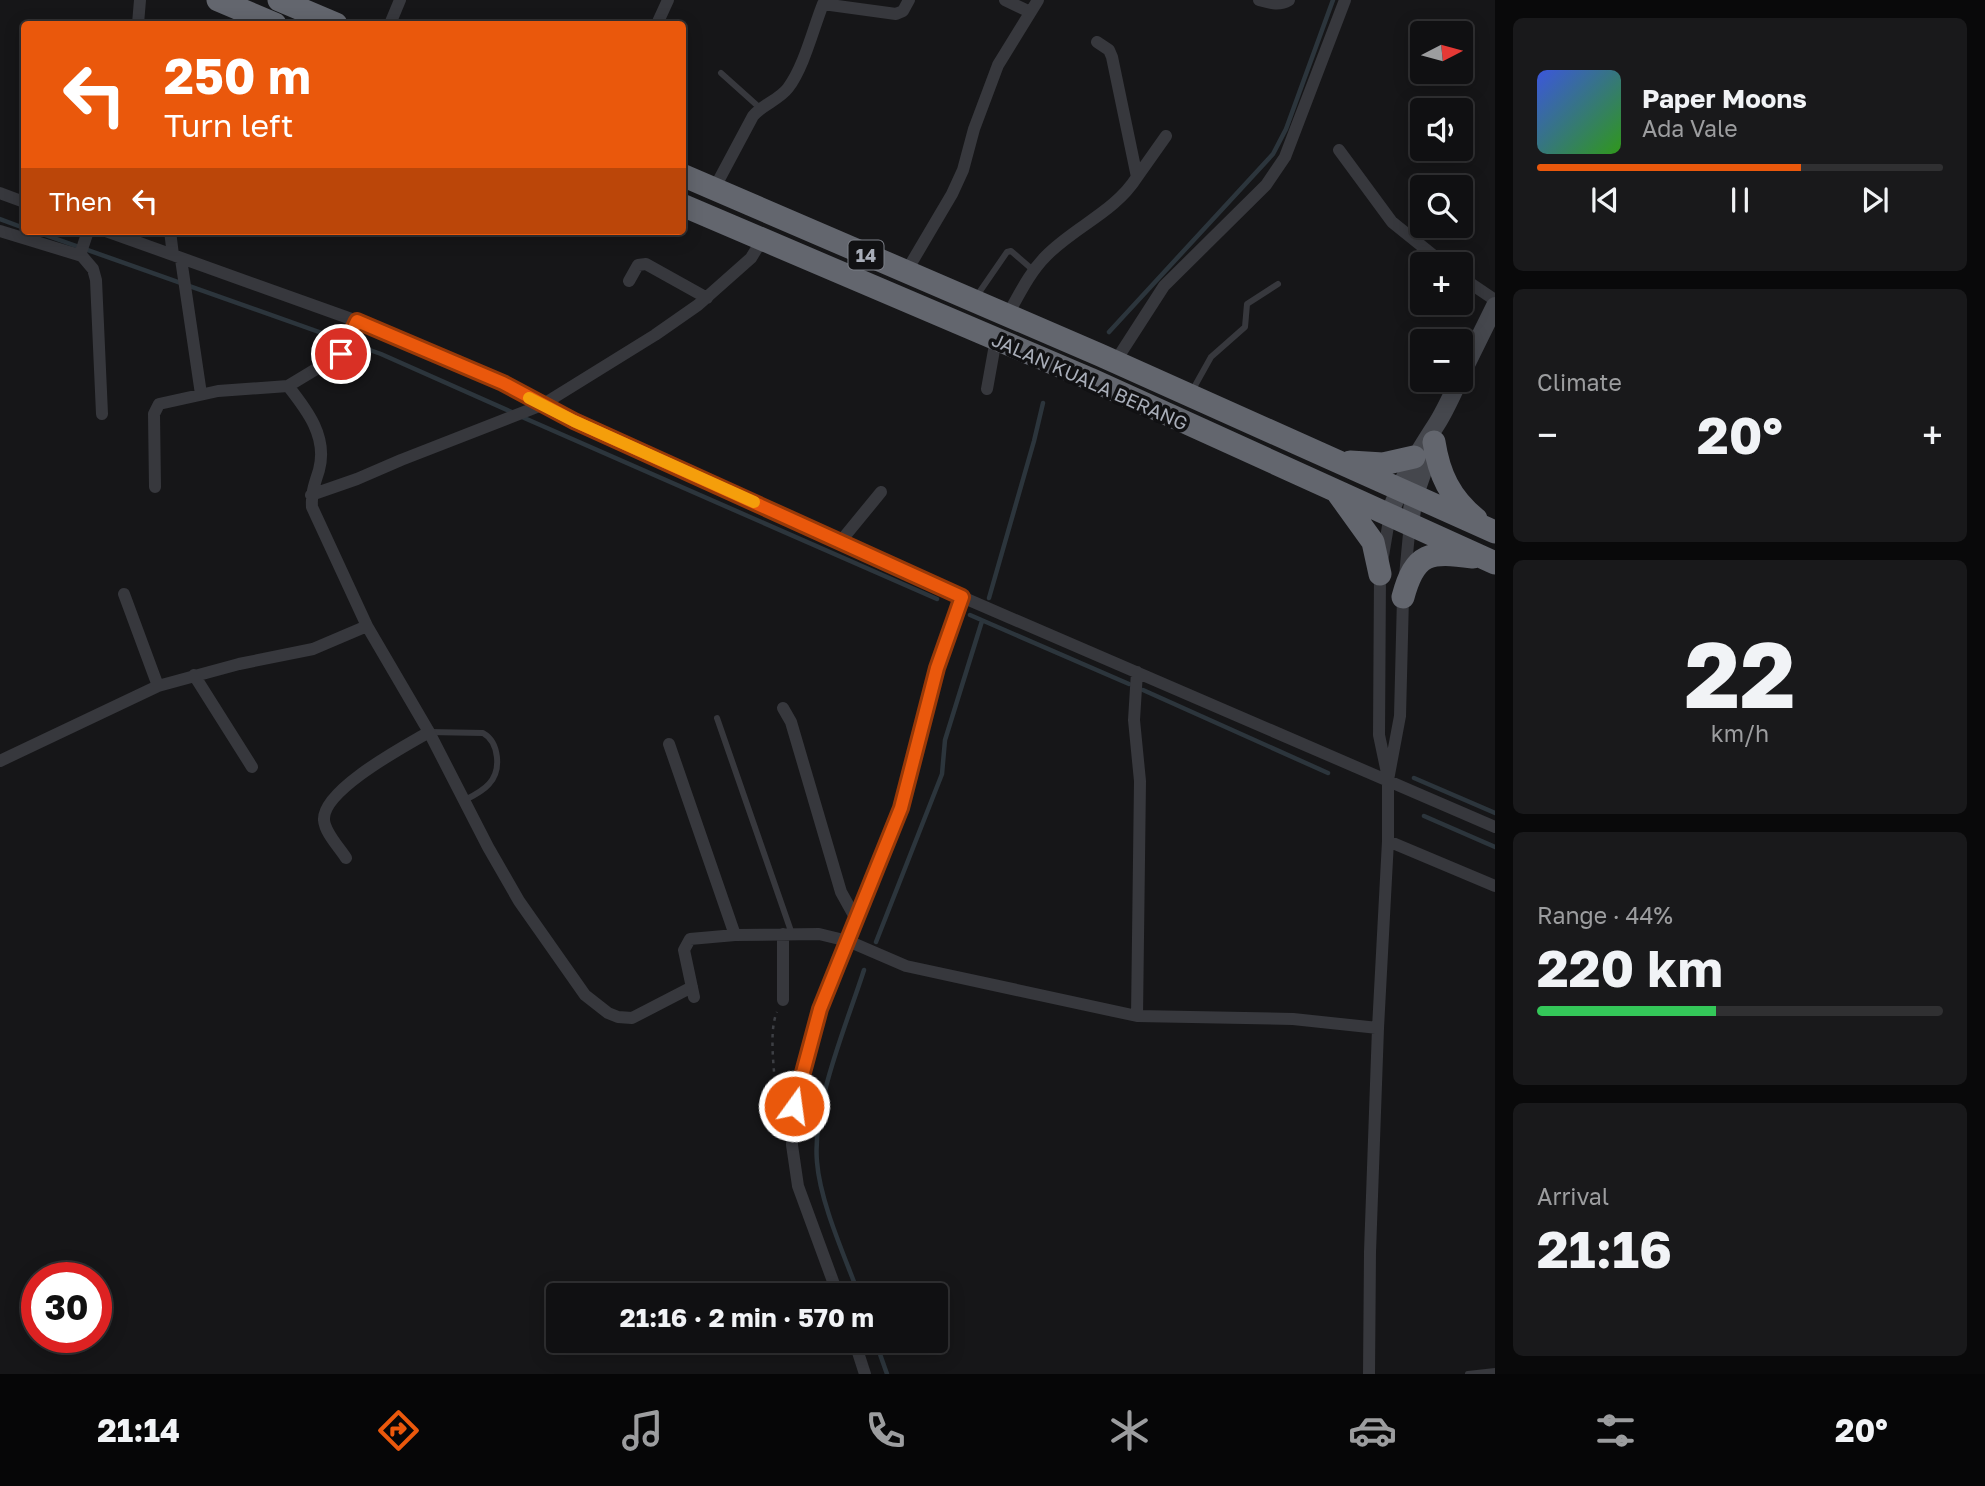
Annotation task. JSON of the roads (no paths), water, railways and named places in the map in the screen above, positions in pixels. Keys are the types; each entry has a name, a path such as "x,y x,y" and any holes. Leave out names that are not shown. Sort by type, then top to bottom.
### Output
{"highway":[{"path":"218,0 268,21"},
{"path":"279,0 329,21"},
{"name":"JALAN KUALA BERANG","path":"686,177 1115,362 1491,531"},
{"name":"JALAN KUALA BERANG","path":"686,207 996,339 1491,561"},
{"path":"1436,433 1438,467 1446,486 1467,512 1491,531"},
{"path":"1327,456 1369,464 1384,464 1414,457"},
{"path":"1333,488 1373,541 1380,574"},
{"path":"1403,597 1409,576 1422,560 1442,555 1491,561"}],"street":[{"path":"138,21 140,0"},
{"path":"391,21 400,0"},
{"path":"658,21 668,0"},
{"path":"715,189 744,131 760,108 787,89 796,74 823,4 896,14 905,8 909,0"},
{"path":"1005,0 1030,12"},
{"path":"906,272 952,194 963,170 986,92 998,65 1038,0"},
{"path":"1259,0 1283,4 1289,0"},
{"path":"1115,362 1164,286 1265,185 1285,157 1345,0"},
{"path":"1097,42 1109,50 1112,57 1137,177"},
{"path":"1007,316 1033,270 1046,255 1130,189 1166,136"},
{"path":"1339,150 1392,222 1429,252"},
{"path":"0,193 21,201"},
{"path":"0,231 82,253 93,270 96,280 102,414"},
{"path":"82,253 87,235"},
{"path":"115,235 179,262 503,383 538,406 962,597 1495,827"},
{"path":"171,235 187,288 201,394"},
{"path":"311,495 538,406 655,335 707,298 751,258 762,240"},
{"path":"629,281 638,265 646,264 707,298"},
{"path":"1473,285 1495,300"},
{"path":"1473,351 1495,306"},
{"path":"155,487 154,414 156,407 163,401 201,394 288,386 341,354 355,326"},
{"path":"987,389 996,339"},
{"path":"288,386 312,418 321,448 319,469 311,495 316,519 367,626 429,732 488,848 519,901 585,995 608,1013 632,1018 693,992 685,957 686,944 696,937 819,934 848,942 906,966 1137,1016 1293,1019 1378,1028"},
{"path":"1406,493 1454,392"},
{"path":"1388,780 1379,735 1380,574 1400,519 1414,457 1436,433"},
{"path":"840,542 881,492"},
{"path":"1368,1374 1388,780 1400,716 1403,597 1400,519"},
{"path":"124,594 159,686"},
{"path":"834,1283 797,1185 792,1145 794,1106 816,1022 905,796 937,668 962,597"},
{"path":"0,761 159,686 194,675 313,649 367,626"},
{"path":"1137,1016 1140,780 1134,720 1138,672"},
{"path":"194,675 252,767"},
{"path":"783,708 791,722 841,892 856,919"},
{"path":"346,858 325,827 325,809 329,802 362,774 429,732"},
{"path":"669,744 735,935"},
{"path":"1388,841 1495,886"},
{"path":"783,1000 788,934"},
{"path":"858,1353 865,1374"}],"lane":[{"path":"721,73 760,108"},
{"path":"973,301 1007,251 1011,251 1033,270"},
{"path":"1190,396 1211,357 1245,327 1247,304 1278,284"},
{"path":"717,718 788,934"},
{"path":"429,732 483,733 492,741 497,764 494,776 484,789 465,800"},
{"path":"1468,1374 1495,1371"}],"waterway":[{"path":"1109,332 1273,154 1286,129 1333,0"},
{"path":"0,219 21,227"},
{"path":"45,235 381,354 514,413"},
{"path":"989,598 1043,403"},
{"path":"522,417 937,599"},
{"path":"970,615 1129,684"},
{"path":"876,942 942,774 945,740 982,621"},
{"path":"1143,690 1328,773"},
{"path":"1414,778 1495,813"},
{"path":"1424,816 1495,847"},
{"path":"854,1283 823,1194 817,1162 817,1140 825,1091 864,970"},
{"path":"880,1353 887,1374"}]}
